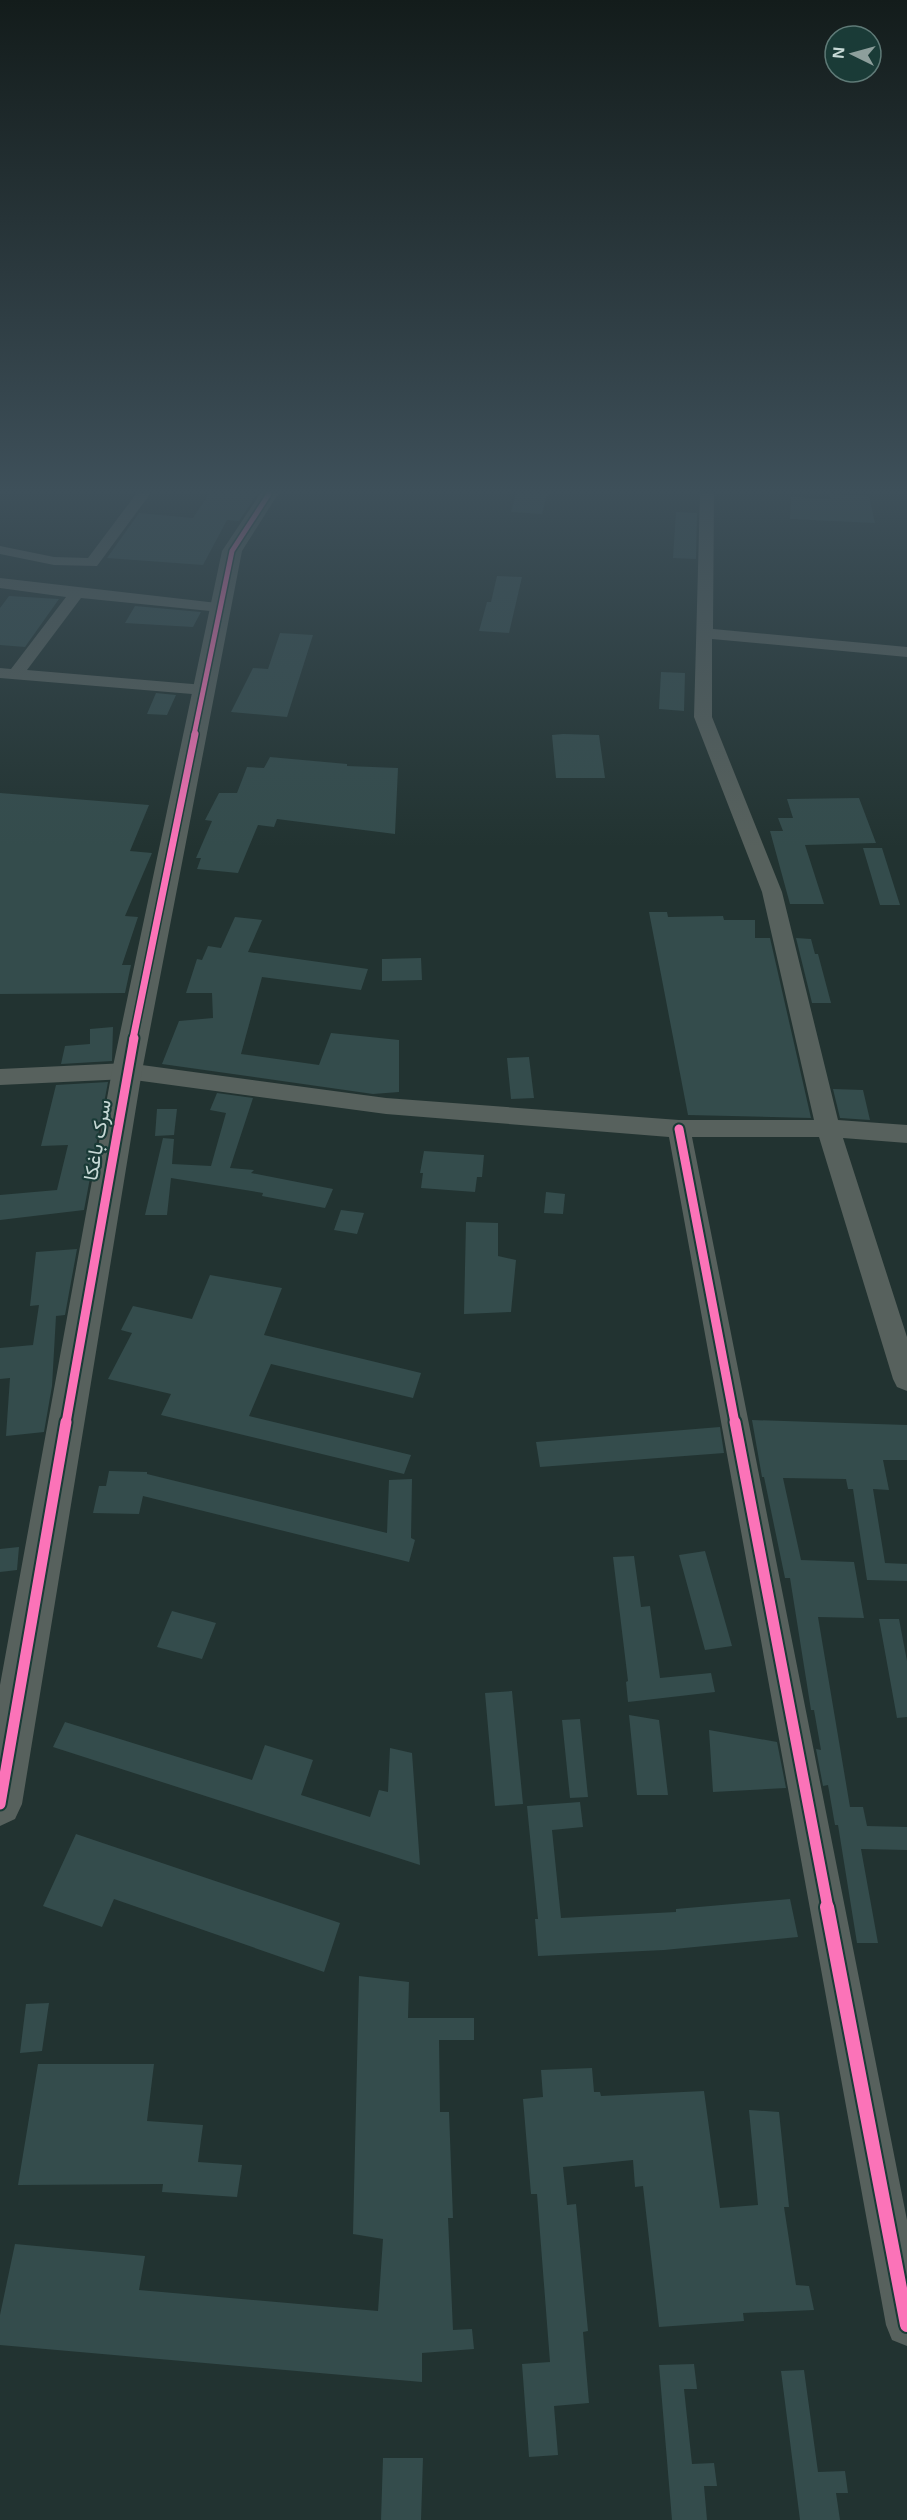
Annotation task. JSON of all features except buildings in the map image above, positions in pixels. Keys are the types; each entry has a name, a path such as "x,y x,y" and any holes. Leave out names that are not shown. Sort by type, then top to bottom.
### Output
{"street":[{"path":"8,673 61,612"},
{"name":"سرک باغکا","path":"0,1804 128,1071 219,612"},
{"path":"704,612 703,717 772,892 828,1128 907,1379"},
{"path":"704,633 907,652"},
{"path":"8,673 204,690"},
{"path":"0,1077 128,1071 386,1106 679,1129 828,1128 907,1134"},
{"path":"679,1129 907,2325"}],"cycle path":[{"path":"0,1804 127,1071 219,612"},
{"path":"679,1129 907,2325"}]}
